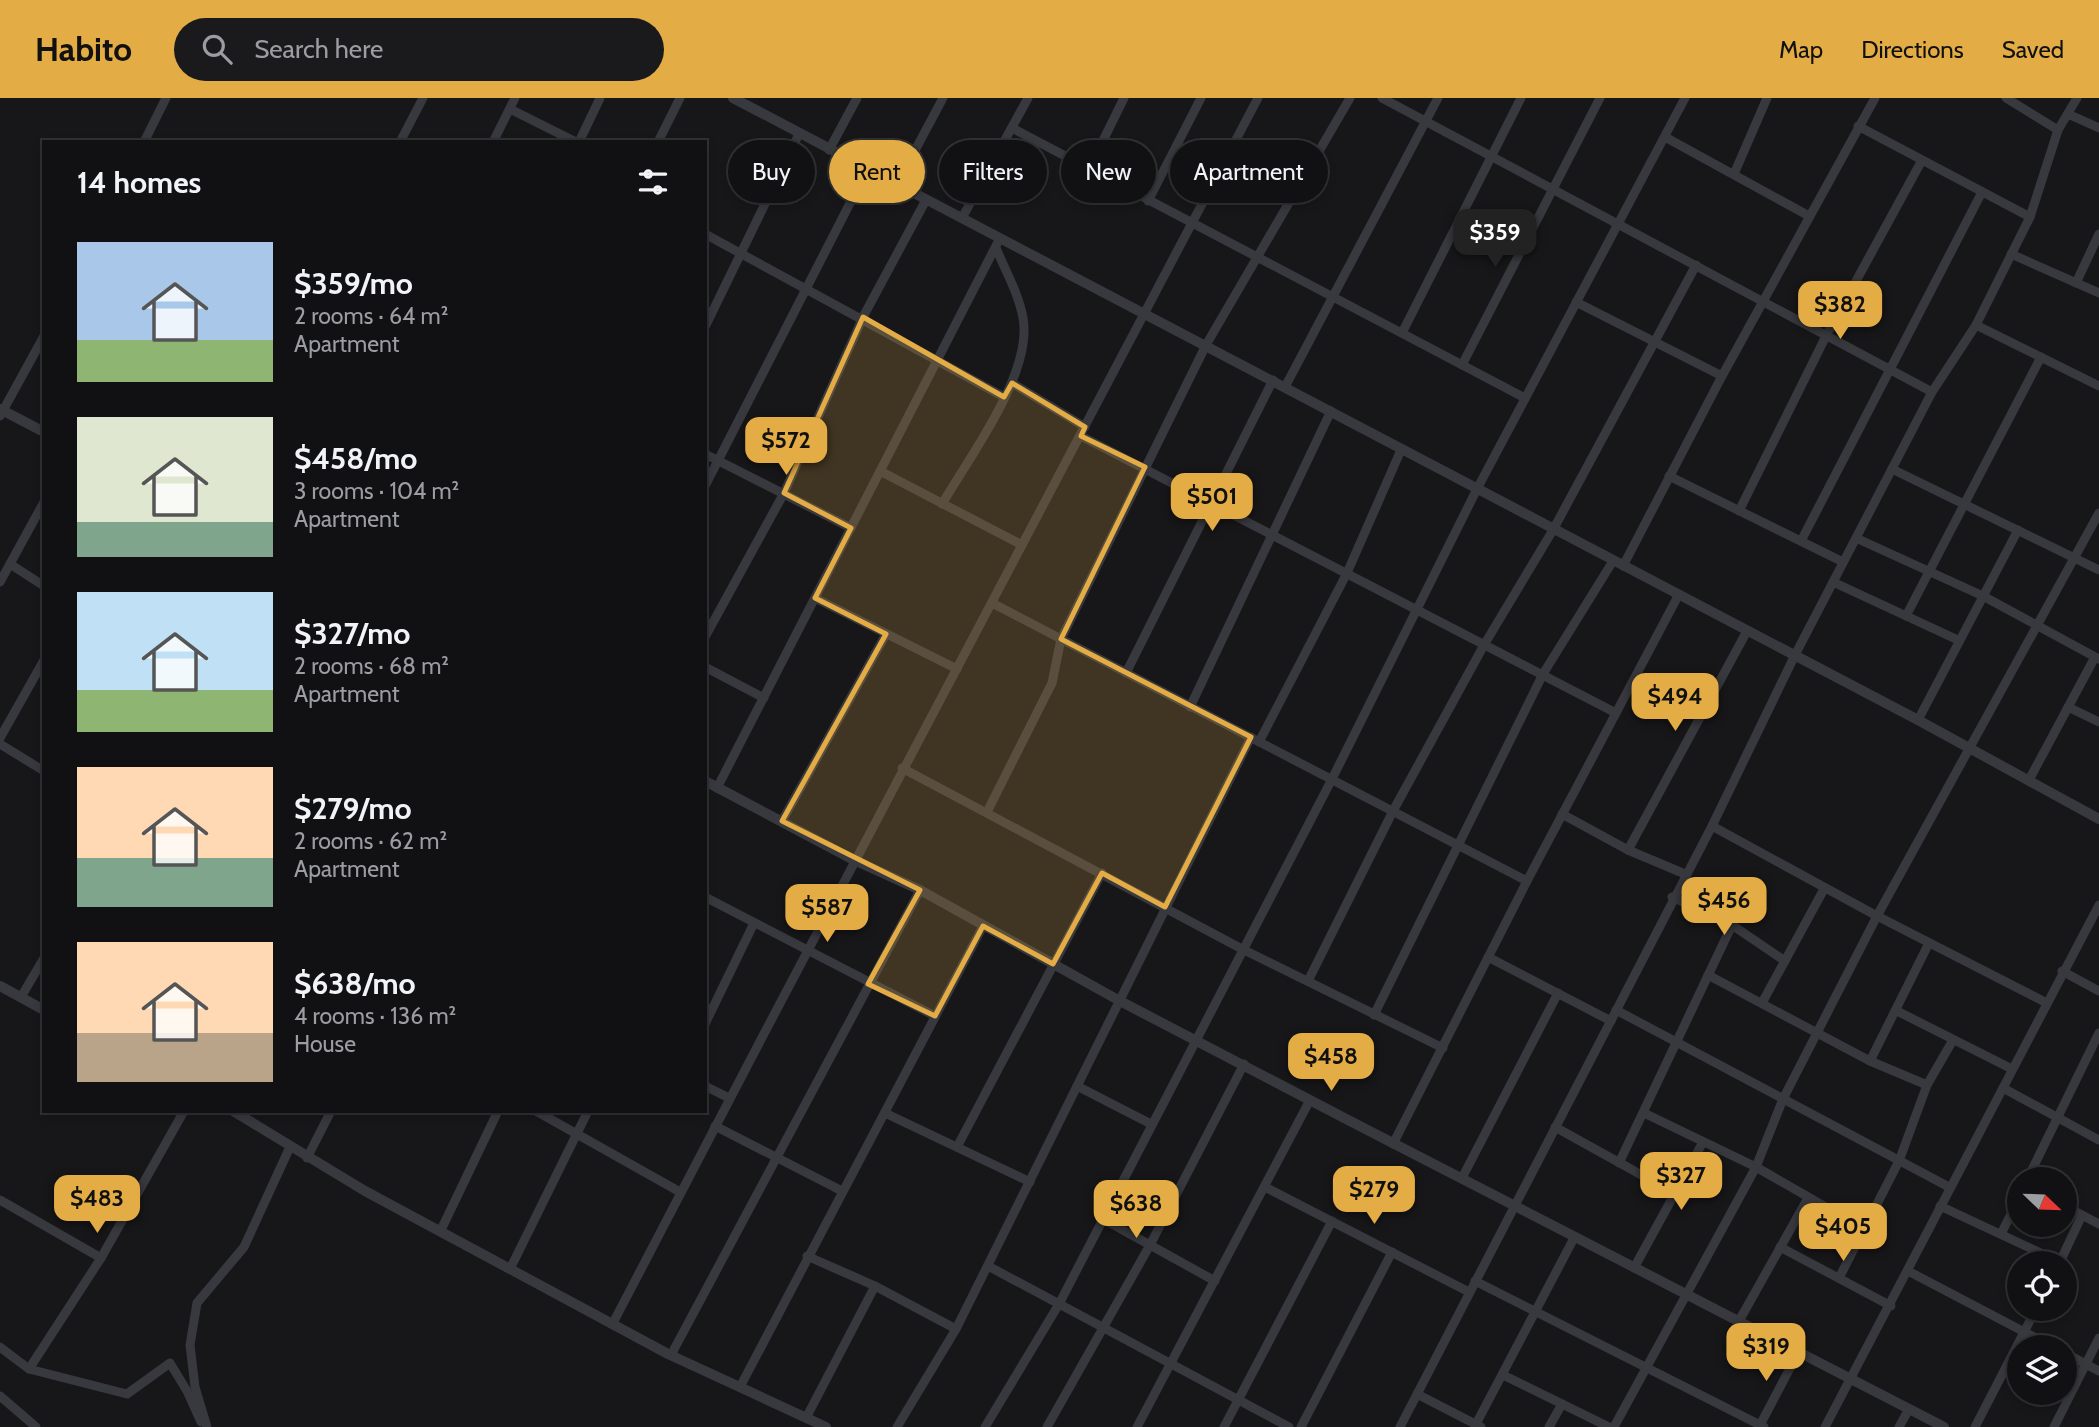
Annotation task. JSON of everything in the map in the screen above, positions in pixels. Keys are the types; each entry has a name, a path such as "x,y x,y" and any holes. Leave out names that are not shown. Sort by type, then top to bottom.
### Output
{"street":[{"path":"145,140 166,98"},
{"path":"401,140 423,98"},
{"path":"494,140 515,98"},
{"path":"578,140 600,98"},
{"path":"659,140 680,98"},
{"path":"733,98 829,150"},
{"path":"834,140 857,98"},
{"path":"921,140 943,98"},
{"path":"962,218 1028,98"},
{"path":"1103,140 1124,98"},
{"path":"1156,185 1201,98"},
{"path":"613,1323 806,950 1258,98"},
{"path":"987,812 1052,683 1061,639 1206,345 1350,98"},
{"path":"1382,98 1618,221 1762,303 1932,392"},
{"path":"1285,387 1438,98"},
{"path":"1402,333 1521,98"},
{"path":"1462,365 1600,98"},
{"path":"985,1427 1059,1304 1419,610 1477,489 1685,98"},
{"path":"1734,174 1767,98"},
{"path":"1374,1015 1543,674 1618,564 1669,476 1875,98"},
{"path":"2006,98 2018,101 2058,130"},
{"path":"1400,1427 1672,898 1712,826 1794,655 1932,392 1976,325 2030,217 2058,130 2077,98"},
{"path":"510,109 573,140"},
{"path":"2068,114 2099,128"},
{"path":"1858,126 1920,162 2030,217"},
{"path":"1012,128 1061,156"},
{"path":"707,323 744,254 799,134"},
{"path":"1665,137 1809,216"},
{"path":"1739,511 1826,336 1920,162"},
{"path":"1801,541 1981,194"},
{"path":"707,633 784,493 863,317 926,200 962,218 998,243 1144,312 2098,816"},
{"path":"707,482 850,203"},
{"path":"1152,203 1525,398"},
{"path":"707,235 805,289 863,317 1004,397"},
{"path":"2076,283 2099,236"},
{"path":"717,788 998,243"},
{"path":"942,504 1012,383 1023,351 1023,317 998,243"},
{"path":"2011,254 2099,293"},
{"path":"1308,981 1394,811 1484,645 1553,530 1696,265"},
{"path":"1576,302 1722,376"},
{"path":"1976,325 2097,385 2099,374"},
{"path":"42,340 1,412 42,431"},
{"path":"1906,616 2041,358"},
{"path":"1126,673 1273,380"},
{"path":"1012,383 1083,431 1145,467 1616,713"},
{"path":"1190,707 1331,411"},
{"path":"897,1427 956,1329 1165,907 1347,573 1401,450"},
{"path":"707,455 851,528"},
{"path":"1892,469 2099,570"},
{"path":"880,471 1022,545"},
{"path":"1669,476 1843,562"},
{"path":"0,582 42,506"},
{"path":"1503,1375 1612,1427 1756,1167 1783,1099 1877,916 2099,513"},
{"path":"1918,720 2018,530"},
{"path":"1856,538 1983,596 2097,658 2029,780"},
{"path":"10,564 42,585"},
{"path":"1833,582 1958,640"},
{"path":"1393,1144 1527,881 1678,596"},
{"path":"815,598 957,669"},
{"path":"992,603 1527,881"},
{"path":"1628,850 1747,631"},
{"path":"782,821 886,634"},
{"path":"0,738 42,664"},
{"path":"707,668 764,698"},
{"path":"2068,707 2099,722"},
{"path":"0,744 42,770"},
{"path":"902,768 1242,948 1443,1048"},
{"path":"707,783 854,860 920,890 1120,1001 1944,1427"},
{"path":"1562,814 1628,850 1685,874"},
{"path":"1712,826 1824,889 2045,1002"},
{"path":"957,1147 1102,873"},
{"path":"1762,1003 1824,889"},
{"path":"671,1355 920,890"},
{"path":"1672,898 1732,925 1785,961"},
{"path":"707,901 935,1016"},
{"path":"1825,1427 1891,1306 2045,1002 2098,907"},
{"path":"707,1020 754,923"},
{"path":"1619,1163 1644,1114 1674,1042 1732,925"},
{"path":"740,1387 983,926"},
{"path":"1870,1061 1929,943"},
{"path":"1488,957 1611,1021"},
{"path":"22,997 42,962"},
{"path":"2062,971 2099,991"},
{"path":"1708,975 1870,1061 1927,1085"},
{"path":"0,986 42,1009"},
{"path":"1462,1178 1558,993"},
{"path":"1616,1010 1949,1187"},
{"path":"1897,1011 2012,1069"},
{"path":"2034,1167 2057,1117 2095,1052 2099,1034"},
{"path":"1839,1278 1899,1161 1927,1085 1953,1040"},
{"path":"1047,1427 1150,1245 1244,1064"},
{"path":"1077,1086 1151,1124"},
{"path":"707,1087 729,1098"},
{"path":"2003,1088 2099,1140"},
{"path":"1136,1427 1310,1100"},
{"path":"29,1369 101,1258 183,1113"},
{"path":"236,1113 307,1158 671,1355 826,1427"},
{"path":"307,1158 330,1113"},
{"path":"441,1230 497,1113"},
{"path":"539,1113 680,1192"},
{"path":"510,1269 587,1113"},
{"path":"885,1113 1030,1182"},
{"path":"1644,1114 1756,1167 1864,1229"},
{"path":"715,1126 842,1191"},
{"path":"1555,1127 1674,1193"},
{"path":"1634,1268 1703,1142"},
{"path":"205,1427 195,1387 190,1345 197,1303 244,1247 290,1147"},
{"path":"1265,1187 1469,1292"},
{"path":"1739,1321 1808,1198"},
{"path":"0,1200 101,1258"},
{"path":"1940,1206 2035,1251"},
{"path":"2077,1212 2099,1224"},
{"path":"2065,1251 2082,1215"},
{"path":"1103,1219 1215,1281"},
{"path":"1224,1427 1332,1221"},
{"path":"2001,1234 2007,1222"},
{"path":"1417,1394 1478,1426 1574,1238"},
{"path":"1780,1247 1891,1306"},
{"path":"1301,1427 1392,1252"},
{"path":"807,1256 875,1286 956,1329"},
{"path":"988,1266 1289,1427"},
{"path":"1908,1271 2031,1335"},
{"path":"1475,1281 1761,1426 1798,1353"},
{"path":"806,1418 875,1286"},
{"path":"1975,1427 2030,1321"},
{"path":"2054,1427 2099,1338"},
{"path":"0,1346 29,1369 127,1394 170,1363 205,1427"},
{"path":"2077,1359 2099,1371"},
{"path":"0,1396 36,1427"},
{"path":"1549,1427 1562,1404"},
{"path":"1899,1427 1909,1409"}],"highlighted area":[{"path":"863,317 1004,397 1012,383 1085,427 1081,436 1145,467 1061,639 1251,737 1165,907 1102,873 1053,964 983,926 935,1016 868,984 920,890 782,821 886,634 815,598 851,528 784,493"}]}
